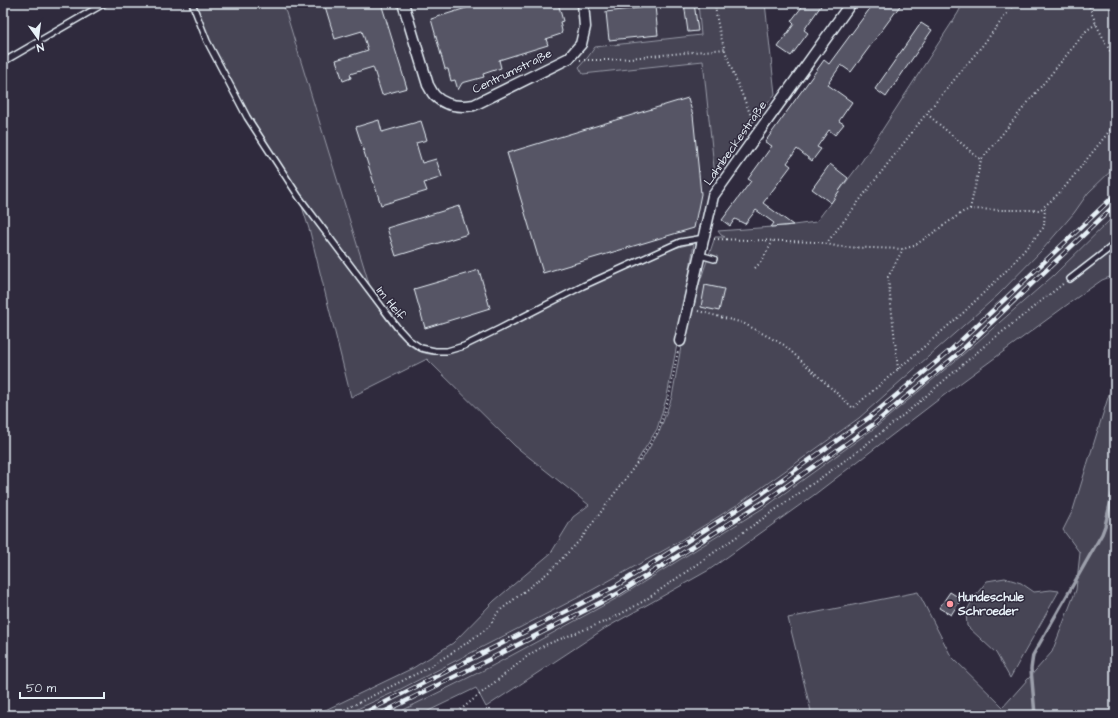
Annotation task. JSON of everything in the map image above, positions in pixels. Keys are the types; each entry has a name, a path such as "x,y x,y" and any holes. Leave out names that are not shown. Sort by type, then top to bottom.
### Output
{"street":[{"name":"Centrumstraße","path":"403,3 428,85 435,95 446,103 462,107 474,105 569,58 581,44 585,27 583,3"},
{"name":"Lahnbeckestraße","path":"680,341 713,196 851,3"}],"lane":[{"path":"3,62 105,3"},
{"name":"Im Helf","path":"192,3 207,41 247,117 299,198 397,327 409,340 421,348 435,352 447,351 464,346 583,286 680,242 704,238"},
{"path":"1070,279 1115,244"},
{"path":"700,255 714,259"}],"path":[{"path":"715,3 716,18 724,49 758,134"},
{"path":"826,244 926,114 1015,3"},
{"path":"1088,3 1096,24 1115,61"},
{"path":"970,209 981,160 1086,30 1096,24"},
{"path":"569,58 587,61 608,60 724,49"},
{"path":"926,114 981,160"},
{"path":"704,238 818,242 840,247 903,249 914,246 963,212 970,209 1040,210 1064,188 1115,124"},
{"path":"688,308 743,323 784,345 853,408 964,313 1011,266 1044,227 1045,206"},
{"path":"755,268 761,262 773,241"},
{"path":"898,369 888,277 903,249"},
{"path":"454,715 471,700 534,652 565,636 609,620 647,599 801,492 858,451 906,413 982,348 1070,279"},
{"path":"334,715 424,670 458,649 489,627 498,612 550,571 581,539 640,459 659,430 669,396 680,341"}],"shaded area":[{"path":"193,3 283,3 375,303 400,337 419,351 436,354 465,349 582,289 660,252 694,243 684,308 667,396 657,429 637,461 642,460 660,430 672,397 682,341 691,308 715,237 725,237 718,231 786,226 816,222 862,161 963,3 1115,3 1115,167 1088,193 1074,213 1043,249 998,295 859,418 740,503 668,548 585,594 397,691 344,715 315,715 413,668 453,643 494,601 551,553 573,517 589,505 515,446 427,359 351,397 310,232 299,197 248,116 208,40"},
{"path":"283,3 698,3 702,35 595,47 579,67 584,74 704,61 715,177 708,189 694,243 660,252 465,349 449,354 436,355 420,352 395,331 375,303"},
{"path":"698,3 765,3 775,94 732,150 715,177 703,61 583,74 579,67 595,47 701,35"},
{"path":"1115,167 1115,215 1054,275 961,356 876,427 768,505 621,596 492,666 393,715 344,715 397,691 585,594 668,548 740,503 859,418 998,295 1043,249 1074,213 1088,193"},
{"path":"1115,215 1115,275 1102,280 1075,299 947,393 814,495 709,570 604,629 486,707 476,688 420,715 393,715 492,666 621,596 768,505 876,427 961,356 1054,275"},
{"path":"1115,366 1115,715 812,715 788,618 918,592 951,656 1003,707 1052,652 1076,590 1080,553 1063,530 1073,510 1111,388"},
{"name":"Hundeschule Schroeder","path":"1005,578 1021,583 1034,592 1051,590 1059,591 1010,678 996,653 967,626 966,612 975,596 987,581"}],"building":[{"path":"324,3 381,3 407,88 382,95 373,67 350,74 351,78 343,81 336,60 368,50 362,31 335,39"},
{"path":"482,3 558,3 563,21 560,22 562,31 561,34 546,39 548,45 499,60 501,68 483,74 484,77 462,83 458,90 455,80 451,81 448,69 445,69 431,19"},
{"path":"684,3 694,3 698,31 688,32"},
{"path":"805,3 823,3 804,30 808,33 791,56 778,47 794,24 791,21"},
{"path":"874,3 902,3 851,72 841,65 829,82 828,85 852,102 839,121 844,124 835,135 829,130 817,147 821,149 812,161 797,149 787,163 791,166 763,203 793,225 771,227 774,223 756,210 745,224 735,219 730,226 722,220 751,181 748,179 772,146 765,142 824,60 829,64"},
{"path":"655,6 658,35 609,40 606,12"},
{"path":"921,23 932,30 886,97 875,89"},
{"path":"688,98 693,115 701,194 694,228 543,273 507,153"},
{"path":"379,120 382,132 421,121 427,140 416,143 422,163 436,159 442,177 424,183 427,191 381,205 356,127"},
{"path":"830,164 848,178 831,203 812,189"},
{"path":"459,206 468,234 396,256 387,228"},
{"path":"479,270 490,308 425,328 414,289"},
{"path":"705,285 724,289 719,311 701,307"},
{"name":"Hundeschule Schroeder","path":"950,592 961,599 951,615 939,608"}],"waterway":[{"path":"1035,715 1031,669 1033,655 1102,534 1115,483"}],"railway":[{"path":"360,715 616,586 760,495 870,417 952,349 1115,195"},
{"path":"378,715 619,593 765,501 874,424 959,353 1115,205"}],"place":[{"name":"Hundeschule Schroeder","path":"950,604"}]}
